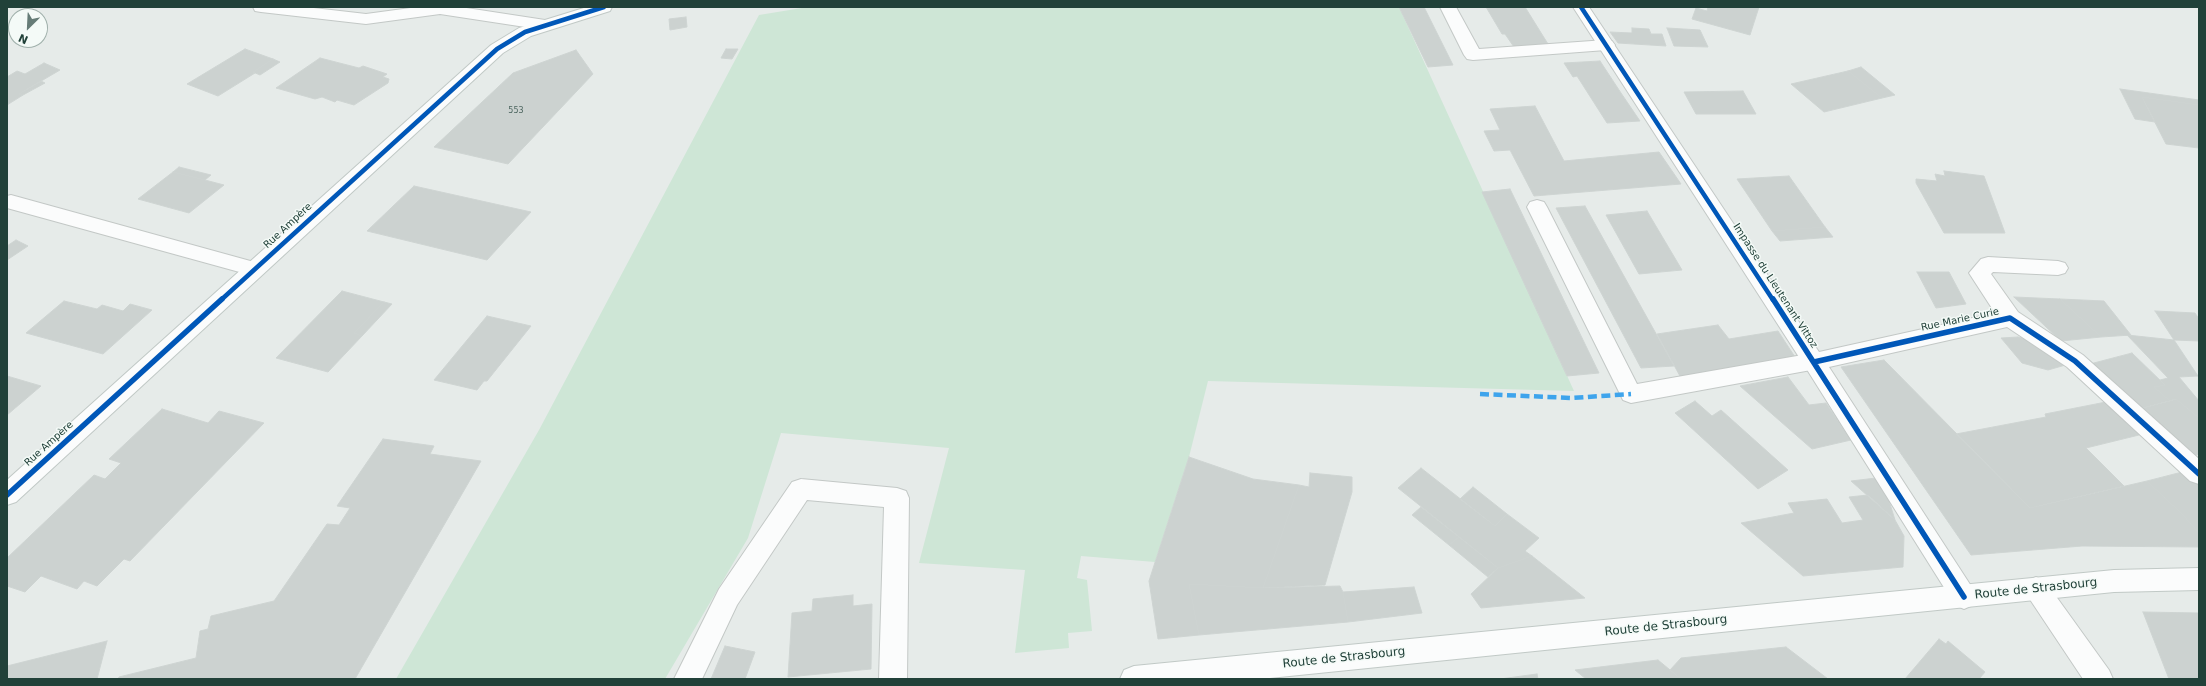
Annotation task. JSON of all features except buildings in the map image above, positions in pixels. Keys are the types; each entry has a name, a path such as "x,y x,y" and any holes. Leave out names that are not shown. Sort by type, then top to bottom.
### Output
{"street":[{"path":"261,7 366,19 440,9 544,25"},
{"name":"Rue Ampère","path":"7,495 482,62 510,39 544,25 604,7"},
{"path":"1448,7 1473,55 1606,45"},
{"name":"Impasse du Lieutenant Vittoz","path":"1581,7 1814,362 1964,597"},
{"path":"11,202 254,269"},
{"name":"Rue Marie Curie","path":"1537,207 1631,394 1814,362 2010,318"},
{"name":"Rue Marie Curie","path":"2058,268 1988,264 1979,272 2010,318 2075,361 2199,474"},
{"path":"688,679 728,597 801,489 897,498 893,679"},
{"name":"Route de Strasbourg","path":"1134,679 2114,581 2199,579"},
{"path":"2036,589 2099,679"}],"green space":[{"path":"808,7 1399,7 1574,391 1208,381 1189,457 1155,562 1081,556 1077,578 1087,580 1092,631 1068,633 1069,648 1015,653 1025,570 919,563 949,448 781,433 748,538 665,679 396,679 539,430 759,15"}],"marked path":[{"path":"1480,394 1572,398 1631,394"}],"cycle path":[{"path":"7,495 497,49 525,32 604,7"},
{"path":"1581,7 1814,362 1964,597"},
{"path":"1814,362 2010,318 2075,361 2199,474"}]}
